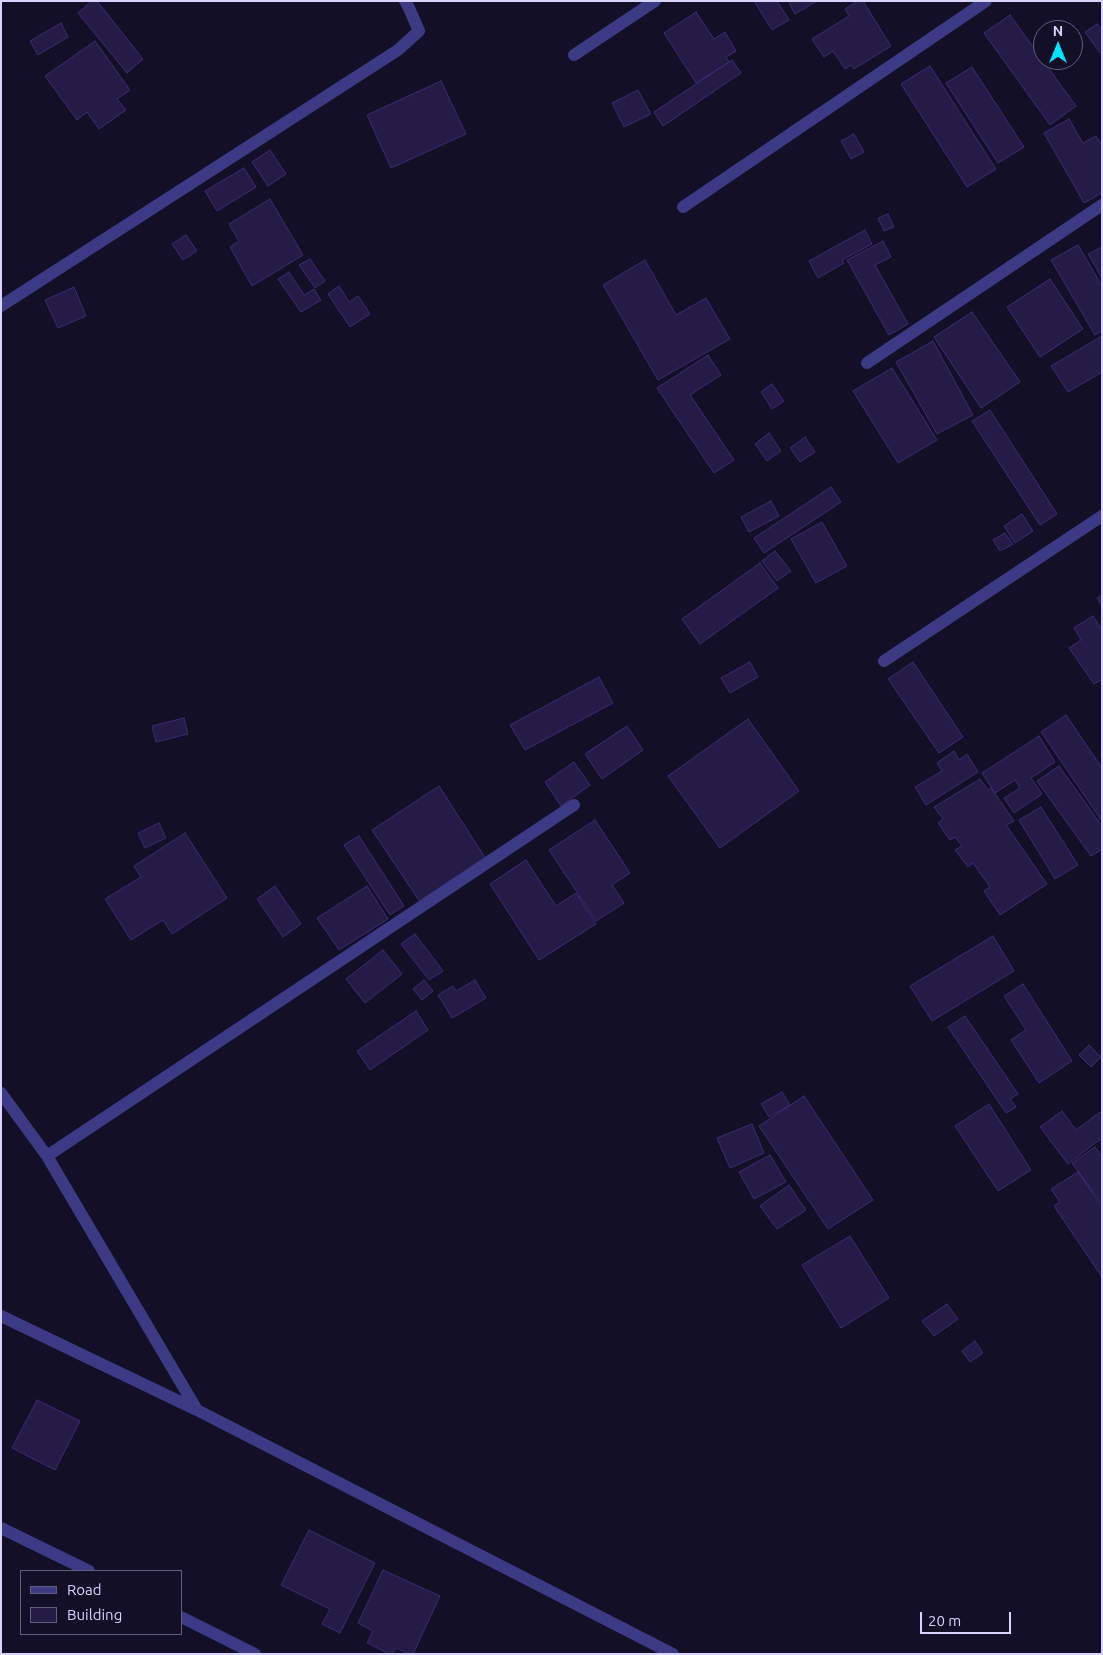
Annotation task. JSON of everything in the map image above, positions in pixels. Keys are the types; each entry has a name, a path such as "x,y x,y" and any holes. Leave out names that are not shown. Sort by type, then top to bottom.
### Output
{"street":[{"path":"1,306 398,50 419,31 410,8 405,1"},
{"path":"574,55 655,1"},
{"path":"683,207 986,1"},
{"path":"867,363 1102,205"},
{"path":"884,661 1102,516"},
{"path":"46,1156 574,805"},
{"path":"1,1093 46,1156 197,1410"},
{"path":"1,1316 197,1410 673,1654"},
{"path":"1,1528 87,1570"},
{"path":"182,1618 255,1654"}],"building":[{"path":"92,1 97,1 143,59 127,73 78,13"},
{"path":"754,1 777,1 789,20 772,30"},
{"path":"788,1 817,1 795,14"},
{"path":"857,1 863,1 891,46 854,69 851,65 845,69 833,51 824,57 812,39 849,16 845,9"},
{"path":"696,12 714,39 725,32 736,51 726,57 729,62 696,83 664,33"},
{"path":"1010,15 1033,47 1033,70 1050,70 1076,106 1050,125 984,33"},
{"path":"61,23 68,37 38,55 30,41"},
{"path":"1097,24 1102,30 1102,52 1100,53 1085,32"},
{"path":"95,41 130,90 117,99 126,110 99,129 87,112 77,120 45,76"},
{"path":"732,60 741,73 663,126 654,112"},
{"path":"930,66 996,169 967,187 901,84"},
{"path":"972,67 1024,147 998,163 946,83"},
{"path":"441,81 466,134 391,168 367,115"},
{"path":"638,90 651,114 624,127 612,103"},
{"path":"1069,119 1083,143 1096,136 1102,145 1102,193 1084,203 1044,133"},
{"path":"854,134 864,152 851,159 841,141"},
{"path":"270,150 286,174 268,186 252,162"},
{"path":"244,168 256,187 217,211 205,191"},
{"path":"270,199 303,255 252,286 230,247 239,241 229,224"},
{"path":"888,214 894,227 884,231 878,218"},
{"path":"865,230 872,244 842,260 844,263 818,278 809,261"},
{"path":"186,235 197,251 183,260 172,244"},
{"path":"883,241 891,257 875,265 908,324 889,335 847,260"},
{"path":"1078,245 1102,286 1102,331 1095,335 1051,260"},
{"path":"1102,247 1102,278 1088,254"},
{"path":"310,259 325,281 315,288 299,265"},
{"path":"645,260 676,315 706,298 730,339 658,380 603,285"},
{"path":"289,272 304,295 314,289 321,300 301,312 278,279"},
{"path":"1050,279 1083,329 1040,357 1007,307"},
{"path":"339,286 349,302 358,296 370,314 350,327 328,294"},
{"path":"74,287 86,316 58,328 45,300"},
{"path":"972,312 1020,382 981,408 934,337"},
{"path":"1102,336 1102,372 1068,392 1051,366"},
{"path":"933,341 973,415 937,434 896,362"},
{"path":"708,355 721,375 690,395 734,460 714,473 657,388"},
{"path":"892,368 937,440 898,463 853,391"},
{"path":"772,384 784,401 772,409 761,392"},
{"path":"990,410 1057,514 1040,525 972,421"},
{"path":"769,433 781,451 767,461 755,444"},
{"path":"805,437 815,452 800,462 790,448"},
{"path":"831,487 841,502 764,553 754,538"},
{"path":"771,501 779,516 749,532 741,517"},
{"path":"1022,514 1033,531 1015,543 1004,526"},
{"path":"822,522 847,566 816,583 791,539"},
{"path":"1005,533 1013,544 1000,551 993,540"},
{"path":"775,551 791,571 777,581 762,561"},
{"path":"760,563 778,588 700,644 682,619"},
{"path":"1102,595 1102,606 1097,598"},
{"path":"1093,616 1100,627 1102,626 1102,679 1094,684 1069,648 1081,640 1074,628"},
{"path":"750,662 758,677 730,693 721,678"},
{"path":"913,662 963,737 939,753 888,679"},
{"path":"599,677 613,703 525,750 510,725"},
{"path":"1066,715 1102,768 1102,821 1041,732"},
{"path":"184,718 188,734 156,742 152,726"},
{"path":"748,719 799,791 720,848 668,776"},
{"path":"627,726 643,750 602,779 585,754"},
{"path":"1039,736 1055,762 1031,778 1042,794 1014,813 1004,798 1020,788 1015,780 995,793 982,773"},
{"path":"954,751 959,760 967,754 978,772 926,805 915,787 942,771 937,763"},
{"path":"574,762 590,785 561,806 545,782"},
{"path":"1059,766 1102,826 1102,849 1091,856 1037,781"},
{"path":"980,779 988,790 991,788 1014,821 1006,825 1047,884 1000,915 984,891 990,887 973,863 968,867 955,850 962,846 955,837 950,840 938,823 943,819 934,807"},
{"path":"439,786 486,859 420,902 372,830"},
{"path":"1041,807 1078,865 1055,879 1019,820"},
{"path":"595,820 630,873 612,885 624,903 596,921 549,850"},
{"path":"159,823 166,838 145,848 138,833"},
{"path":"185,833 227,898 172,934 163,920 131,940 105,899 141,877 134,866"},
{"path":"359,836 404,906 390,915 344,845"},
{"path":"526,860 556,906 576,893 596,924 539,960 490,884"},
{"path":"275,886 301,924 283,937 257,899"},
{"path":"367,886 388,919 339,950 317,918"},
{"path":"415,934 443,971 429,980 401,944"},
{"path":"993,936 1014,971 932,1021 910,986"},
{"path":"383,950 402,974 365,1003 346,979"},
{"path":"424,980 433,991 422,1000 413,989"},
{"path":"475,980 486,998 452,1018 438,995 453,986 456,991"},
{"path":"1023,984 1072,1061 1039,1083 1011,1040 1026,1030 1004,996"},
{"path":"416,1011 428,1030 370,1070 357,1051"},
{"path":"965,1016 1018,1094 1010,1099 1016,1107 1006,1113 948,1027"},
{"path":"1089,1045 1101,1057 1091,1067 1079,1055"},
{"path":"782,1092 790,1105 769,1117 761,1104"},
{"path":"804,1096 873,1200 828,1229 759,1126"},
{"path":"989,1104 1031,1170 998,1191 955,1126"},
{"path":"1062,1111 1076,1130 1100,1112 1102,1114 1102,1138 1068,1164 1040,1127"},
{"path":"752,1124 764,1153 730,1168 717,1138"},
{"path":"1095,1147 1102,1157 1102,1204 1072,1163"},
{"path":"770,1155 786,1182 754,1199 739,1172"},
{"path":"1078,1172 1102,1207 1102,1277 1054,1206 1060,1202 1051,1189"},
{"path":"789,1185 806,1210 777,1229 760,1206"},
{"path":"850,1236 889,1298 841,1328 802,1265"},
{"path":"947,1304 958,1319 934,1336 922,1321"},
{"path":"975,1341 983,1353 970,1362 962,1351"},
{"path":"37,1400 80,1421 55,1470 12,1448"},
{"path":"309,1530 375,1563 340,1633 322,1624 330,1609 281,1585"},
{"path":"383,1570 440,1596 413,1654 396,1648 393,1654 390,1654 367,1643 373,1631 358,1623"}]}
